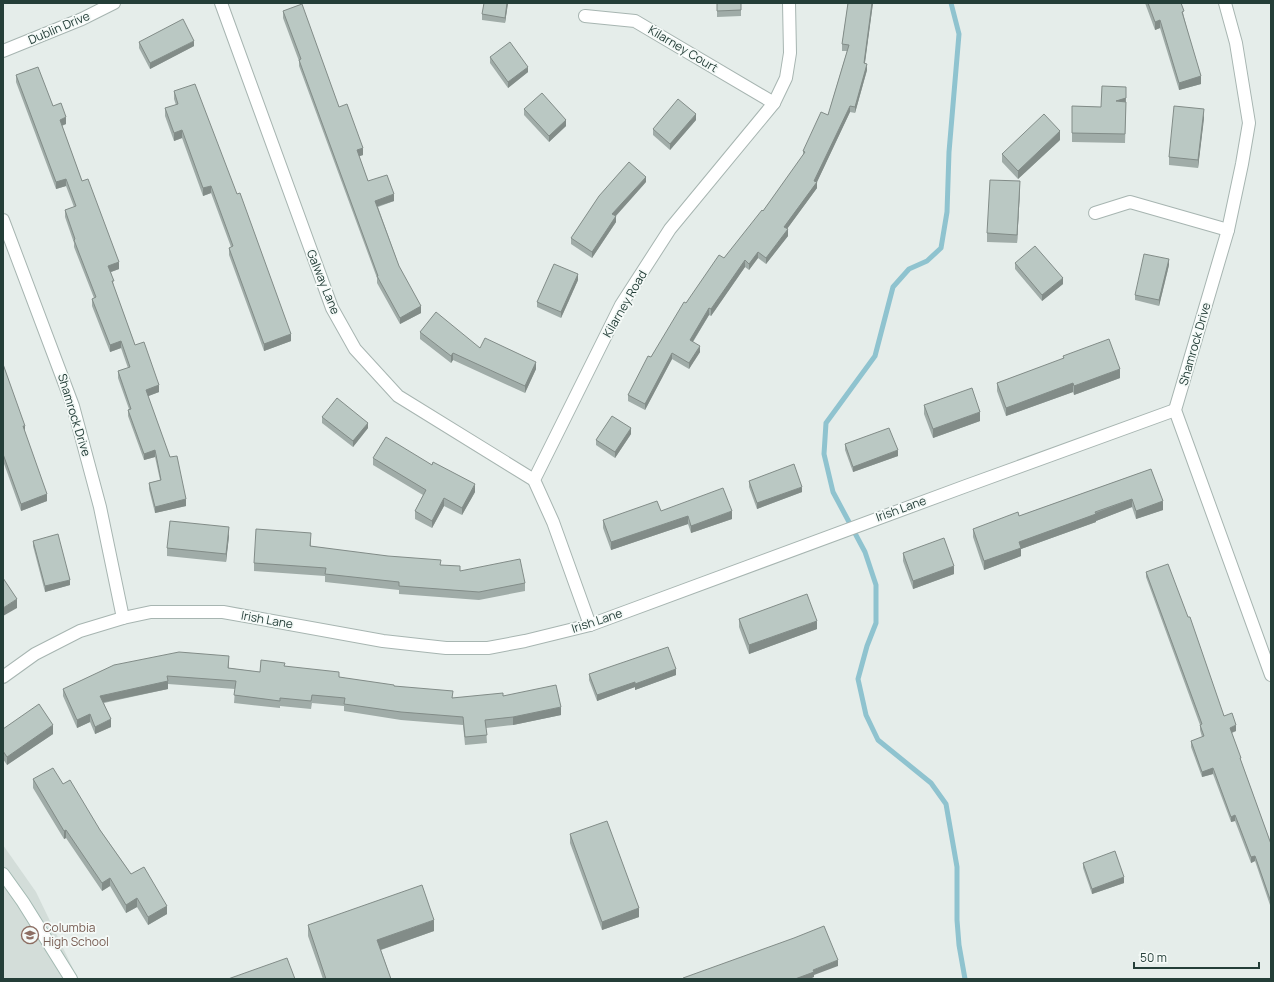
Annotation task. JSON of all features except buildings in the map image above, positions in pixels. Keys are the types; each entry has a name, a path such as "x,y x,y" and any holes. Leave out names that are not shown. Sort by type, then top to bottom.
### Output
{"street":[{"name":"Dublin Drive","path":"3,51 82,20 114,3"},
{"name":"Galway Lane","path":"221,3 332,308 355,349 398,396 534,480"},
{"name":"Kilarney Road","path":"534,480 625,299 670,229 774,103 786,78 790,53 790,3"},
{"name":"Shamrock Drive","path":"1175,410 1228,230 1249,123 1236,43 1225,3"},
{"name":"Kilarney Court","path":"585,16 635,21 774,103"},
{"path":"1095,213 1130,202 1228,230"},
{"name":"Shamrock Drive","path":"3,220 73,406 100,508 123,618"},
{"path":"1175,410 1271,675"},
{"name":"Irish Lane","path":"3,677 35,654 80,631 123,618 151,612 223,612 383,641 446,648 488,648 525,641 590,625 1175,410"},
{"path":"534,480 552,522 590,625"},
{"path":"3,874 23,902 71,979"}],"shaded area":[{"name":"Columbia High School","path":"3,845 36,892 78,979 3,979"}],"waterway":[{"path":"951,3 959,34 949,152 947,212 941,248 927,261 909,269 893,287 875,356 826,423 824,454 833,492 865,552 876,585 876,623 867,646 858,679 866,715 878,740 931,783 946,804 957,867 957,920 959,945 965,979"}],"place":[{"name":"Columbia High School","path":"30,935"}]}
